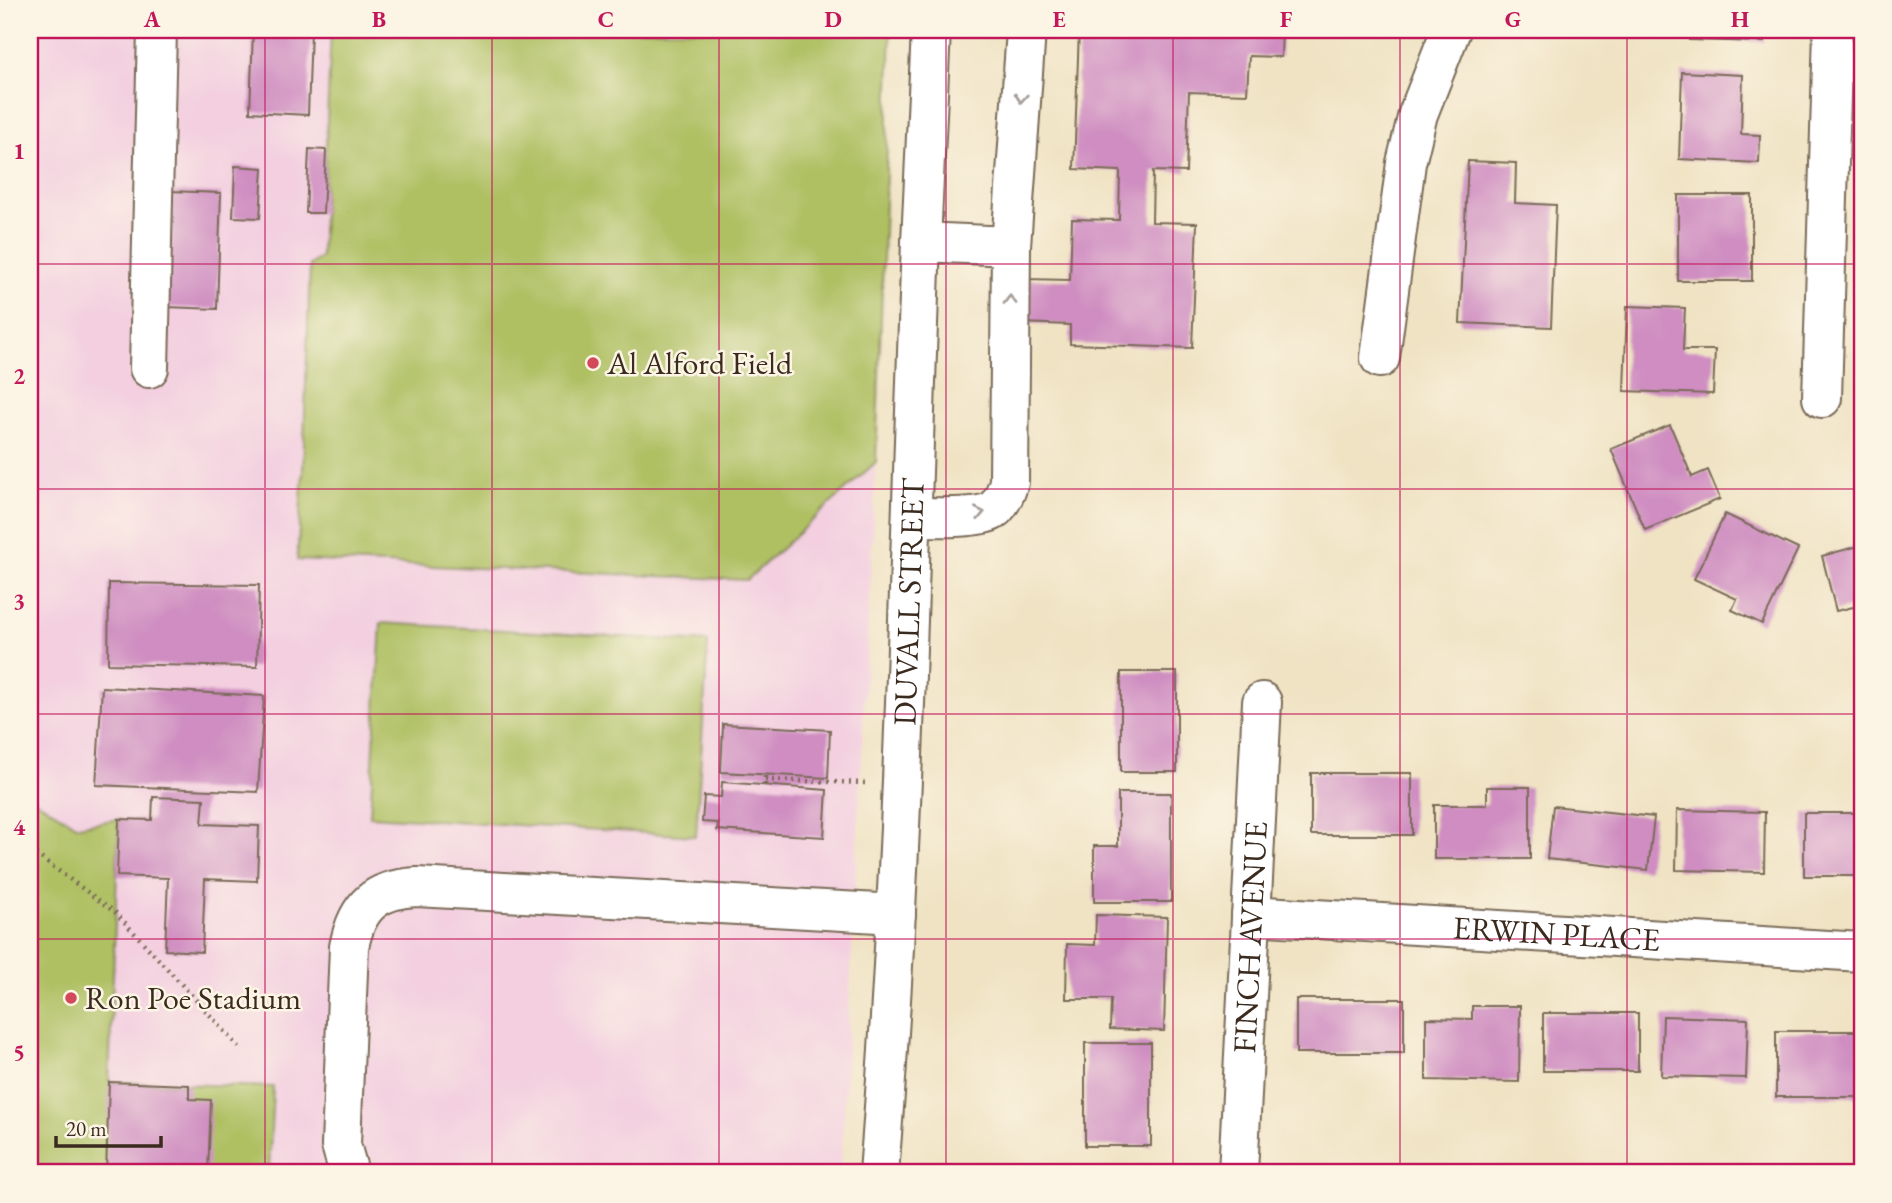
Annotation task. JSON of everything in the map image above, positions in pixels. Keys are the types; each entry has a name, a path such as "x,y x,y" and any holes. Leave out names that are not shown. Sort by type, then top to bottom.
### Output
{"street":[{"path":"149,368 157,30"},
{"name":"DUVALL STREET","path":"879,1173 896,914 931,30"},
{"path":"912,517 979,514 992,510 1004,497 1009,482 1011,246 1026,30"},
{"path":"1380,358 1406,163 1418,114 1451,30"},
{"path":"1822,398 1833,30"},
{"path":"921,242 1011,246"},
{"name":"FINCH AVENUE","path":"1238,1173 1262,702"},
{"path":"349,1173 341,1145 349,947 355,921 362,910 386,892 417,887 896,914"},
{"name":"ERWIN PLACE","path":"1251,915 1862,952"}],"path":[{"path":"765,780 870,783"},
{"path":"30,850 116,913 242,1051"}],"shaded area":[{"path":"30,30 891,30 876,462 841,1173 30,1173"}],"green space":[{"name":"Al Alford Field","path":"331,30 891,30 876,462 747,580 297,560 303,472 310,265 321,257"},
{"path":"381,623 708,642 696,836 370,816"},
{"name":"Ron Poe Stadium","path":"30,797 78,826 119,819 109,1082 273,1087 269,1173 30,1173"}],"building":[{"path":"253,30 311,30 308,115 250,112"},
{"path":"1079,30 1282,30 1281,57 1249,56 1247,94 1189,92 1186,172 1153,171 1152,222 1197,223 1192,348 1070,344 1070,325 1023,323 1025,279 1070,280 1072,219 1119,220 1120,171 1074,169"},
{"path":"1689,30 1764,30 1764,42 1689,40"},
{"path":"1682,72 1743,75 1741,134 1760,135 1759,163 1679,159"},
{"path":"309,149 326,150 323,213 306,213"},
{"path":"1468,161 1516,163 1515,203 1556,205 1551,327 1460,323"},
{"path":"235,166 263,168 260,218 233,217"},
{"path":"170,191 221,193 217,309 166,307"},
{"path":"1678,195 1752,195 1752,281 1678,281"},
{"path":"1627,306 1685,308 1683,350 1715,350 1713,394 1624,391"},
{"path":"1670,425 1692,477 1708,470 1720,499 1645,530 1611,449"},
{"path":"1725,514 1798,549 1762,624 1732,610 1737,599 1694,579"},
{"path":"1862,545 1862,605 1836,611 1822,556"},
{"path":"109,583 259,585 257,667 108,664"},
{"path":"1121,672 1177,672 1177,772 1121,772"},
{"path":"102,687 264,696 258,792 96,785"},
{"path":"723,724 830,730 828,778 721,772"},
{"path":"1311,773 1412,773 1412,835 1311,835"},
{"path":"722,782 827,790 824,837 717,830 718,823 702,822 704,796 721,797"},
{"path":"1487,787 1530,787 1530,859 1434,859 1434,805 1487,805"},
{"path":"1118,793 1171,793 1171,902 1094,902 1094,846 1118,846"},
{"path":"153,797 204,799 202,824 259,826 257,881 205,879 202,952 165,950 168,878 117,876 119,819 152,820"},
{"path":"1553,806 1654,817 1648,870 1547,859"},
{"path":"1677,810 1765,812 1764,872 1676,870"},
{"path":"1804,813 1858,813 1858,830 1862,830 1862,876 1804,876"},
{"path":"1096,915 1167,917 1164,1031 1110,1029 1111,999 1066,999 1067,944 1095,945"},
{"path":"1296,999 1404,999 1404,1053 1296,1053"},
{"path":"1472,1006 1520,1006 1519,1082 1426,1080 1426,1018 1472,1019"},
{"path":"1543,1013 1638,1013 1638,1071 1543,1071"},
{"path":"1663,1016 1748,1019 1746,1078 1661,1076"},
{"path":"1776,1031 1862,1031 1862,1097 1776,1097"},
{"path":"1085,1043 1151,1043 1151,1146 1085,1146"},
{"path":"109,1082 189,1085 189,1099 211,1100 208,1173 106,1173"}],"place":[{"name":"Al Alford Field","path":"593,363"},
{"name":"Ron Poe Stadium","path":"71,998"}]}
